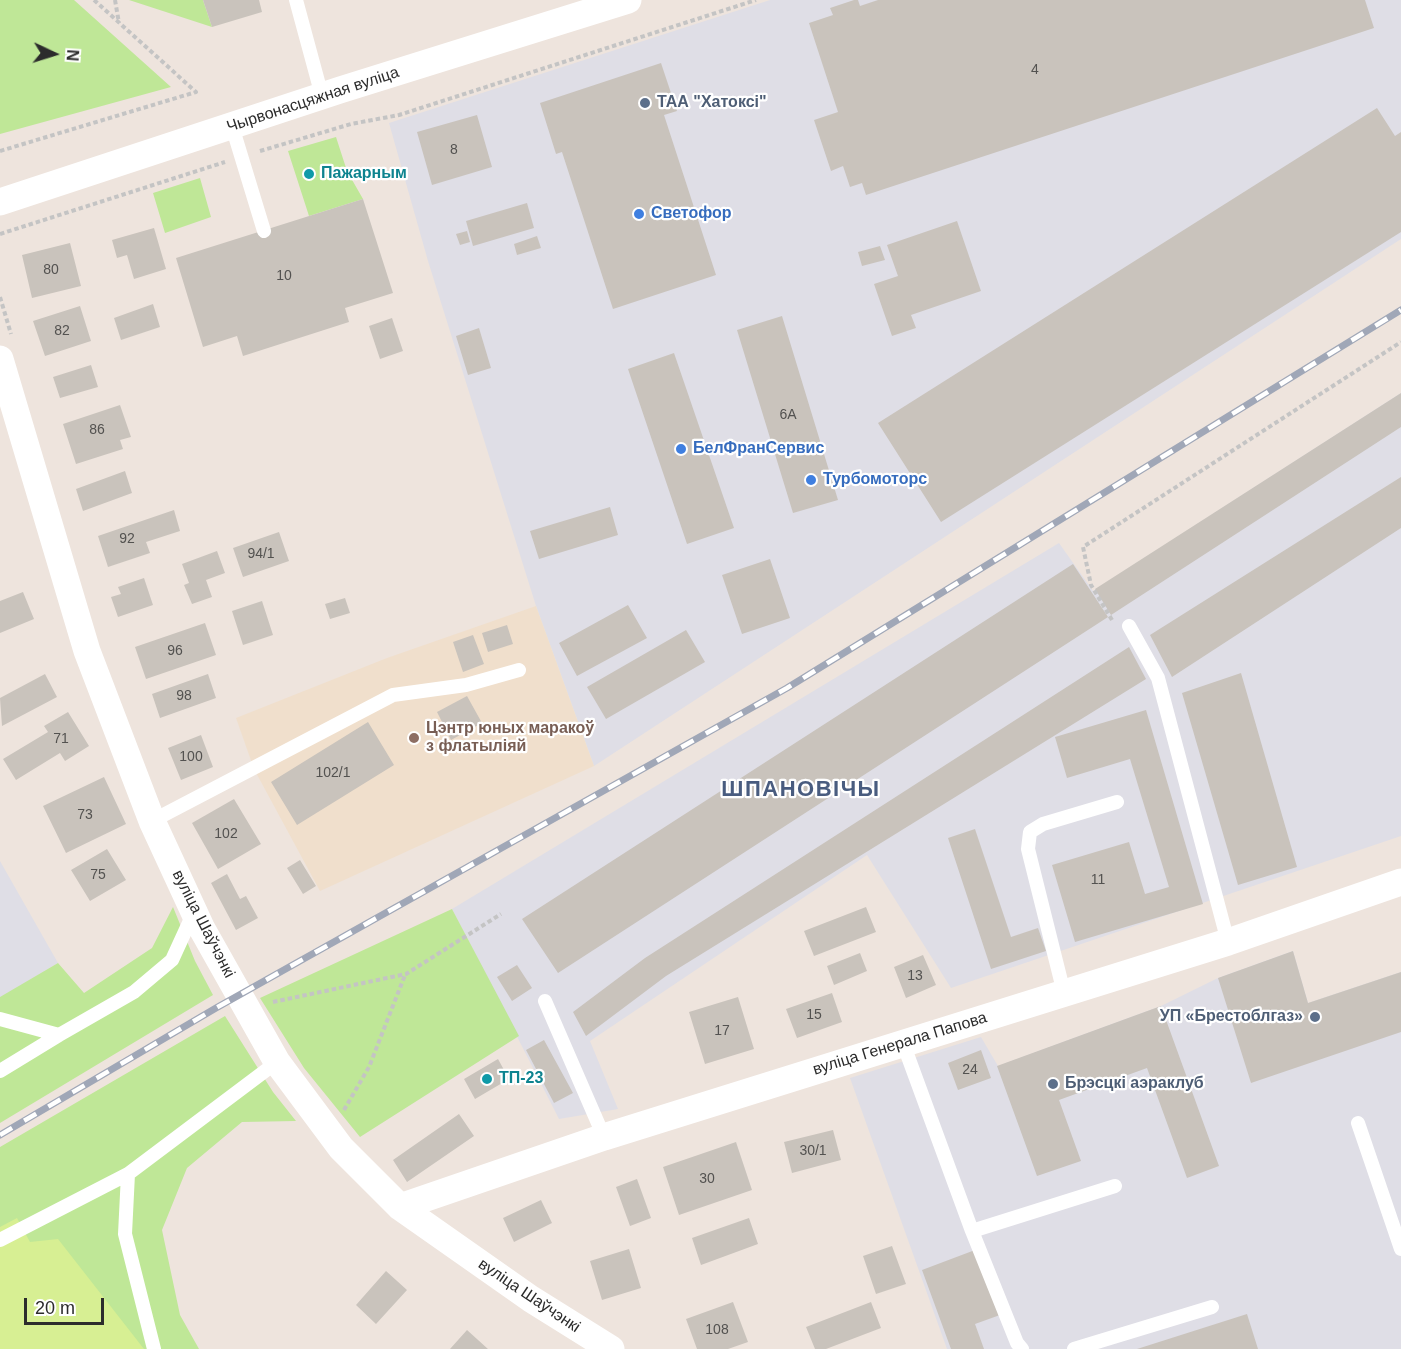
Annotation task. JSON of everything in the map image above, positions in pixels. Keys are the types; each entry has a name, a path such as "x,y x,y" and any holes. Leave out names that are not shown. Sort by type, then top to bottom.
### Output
{"street":[{"name":"Чырвонасцяжная вуліца","path":"0,202 322,96 628,0"},
{"name":"вуліца Шаўчэнкі","path":"6,351 87,651 152,821 194,912 277,1062 341,1148 400,1207 531,1299 611,1349"},
{"name":"вуліца Генерала Папова","path":"400,1207 604,1137 1228,942 1401,882"}],"lane":[{"path":"296,0 322,96"},
{"path":"232,126 264,231"},
{"path":"1129,626 1158,678 1228,942"},
{"path":"152,821 393,695 466,685 519,670"},
{"path":"1064,993 1028,849 1030,832 1043,824 1117,802"},
{"path":"0,1071 134,992 172,960 194,912"},
{"path":"544,1001 604,1137"},
{"path":"0,1019 59,1035"},
{"path":"903,1043 972,1232 1017,1343 1022,1349"},
{"path":"0,1240 128,1174 277,1062"},
{"path":"1358,1123 1401,1249"},
{"path":"128,1174 125,1234 154,1349"},
{"path":"972,1232 1115,1186"},
{"path":"1074,1349 1212,1307"}],"path":[{"path":"0,151 195,92 94,0"},
{"path":"115,0 119,23"},
{"path":"0,234 240,157 351,124 399,115 756,0"},
{"path":"0,297 6,351"},
{"path":"1114,622 1091,585 1083,547 1401,342"},
{"path":"271,1002 406,974 501,914"},
{"path":"340,1116 369,1067 406,974"}],"shaded area":[{"path":"770,0 1401,0 1401,239 594,766 536,606 428,261 389,123"},
{"path":"1401,393 1401,836 951,988 867,855 590,1041 618,1109 559,1119 452,909 1059,543 1093,591"},
{"name":"Цэнтр юных маракоў з флатыліяй","path":"536,606 594,766 320,891 254,769 236,718 387,658"},
{"path":"0,861 58,963 0,998"},
{"path":"1293,951 1308,1003 1401,972 1401,1349 947,1349 850,1078 981,1037 998,1066 1161,1006 1218,978"}],"green space":[{"path":"0,0 74,0 171,87 0,134"},
{"path":"129,0 203,0 212,27"},
{"path":"336,137 347,171 363,199 309,216 288,151"},
{"path":"200,178 211,217 165,233 153,193"},
{"path":"173,907 195,961 213,995 0,1123 0,997 58,963 84,993 152,948"},
{"path":"452,909 519,1036 360,1137 304,1068 260,998"},
{"path":"225,1016 273,1092 296,1121 242,1122 187,1168 162,1230 180,1315 199,1349 0,1349 0,1147"},
{"path":"17,1218 30,1242 58,1239 144,1349 0,1349 0,1227"}],"building":[{"path":"203,0 259,0 262,12 212,27"},
{"path":"858,0 860,6 878,0 1365,0 1374,28 866,195 862,183 850,187 843,166 831,171 814,120 838,112 809,23 833,15 830,8"},
{"name":"Светофор","path":"661,63 677,111 664,115 716,275 613,309 562,152 556,154 540,103"},
{"path":"1377,108 1395,136 1401,132 1401,232 941,522 878,423"},
{"path":"477,115 492,167 432,185 417,132"},
{"path":"363,199 393,293 345,308 349,322 243,356 237,336 203,347 176,258"},
{"path":"527,203 534,228 473,246 466,221"},
{"path":"957,221 981,291 911,315 916,328 892,336 874,284 898,276 887,245"},
{"path":"154,228 166,269 134,279 127,255 117,258 112,240"},
{"path":"467,231 470,242 460,245 456,234"},
{"path":"537,236 541,248 517,255 514,244"},
{"path":"70,243 81,286 32,298 22,255"},
{"path":"880,246 885,260 862,266 858,252"},
{"path":"153,304 160,327 121,340 114,318"},
{"path":"80,306 91,341 45,356 33,321"},
{"path":"782,316 838,500 793,513 737,330"},
{"path":"392,318 403,351 380,359 369,326"},
{"path":"479,328 491,368 468,375 456,336"},
{"name":"БелФранСервис","path":"674,353 734,528 687,544 628,369"},
{"path":"91,365 98,387 60,398 53,377"},
{"path":"1401,393 1401,427 1111,615 1095,589"},
{"path":"120,405 131,437 120,440 123,449 76,464 63,424"},
{"path":"125,471 132,493 83,511 76,489"},
{"path":"1401,477 1401,528 1172,677 1150,635"},
{"path":"610,507 618,535 539,559 530,531"},
{"path":"174,510 180,531 146,542 150,553 108,567 98,536"},
{"path":"279,532 289,561 243,577 233,548"},
{"path":"217,551 225,573 206,580 212,597 192,604 184,585 189,583 182,564"},
{"path":"770,559 790,618 742,634 722,575"},
{"path":"1073,564 1108,617 558,973 522,919"},
{"path":"144,578 153,605 118,617 111,597 121,594 118,587"},
{"path":"23,592 34,619 0,633 0,601"},
{"path":"345,598 350,613 330,619 325,604"},
{"path":"262,601 273,635 243,645 232,611"},
{"path":"628,605 647,638 577,676 559,643"},
{"path":"205,623 216,655 146,679 135,647"},
{"path":"507,625 513,644 488,652 482,633"},
{"path":"686,630 705,662 606,719 587,687"},
{"path":"473,635 484,664 463,672 453,642"},
{"path":"1129,647 1146,679 666,976 586,1036 573,1012 645,958"},
{"path":"1241,673 1297,867 1238,885 1182,693"},
{"path":"45,674 57,697 2,726 0,698"},
{"path":"208,674 216,698 160,718 152,694"},
{"path":"467,696 482,723 451,740 437,712"},
{"path":"1146,710 1203,904 1075,942 1052,865 1129,842 1145,894 1169,887 1130,759 1067,778 1055,737"},
{"path":"68,712 89,746 65,761 60,753 16,780 3,759 48,732 44,726"},
{"path":"368,722 394,765 297,825 271,782"},
{"path":"201,735 213,767 181,780 168,748"},
{"path":"104,777 126,824 66,853 43,806"},
{"path":"234,799 261,844 218,869 192,823"},
{"path":"975,829 1011,937 1038,928 1046,951 991,969 948,838"},
{"path":"107,849 126,880 90,901 71,870"},
{"path":"300,860 316,886 303,894 287,868"},
{"path":"227,874 240,899 246,896 258,918 236,930 211,883"},
{"path":"866,907 876,932 814,956 804,931"},
{"name":"УП «Брестоблгаз»","path":"1293,951 1308,1003 1401,972 1401,1032 1251,1083 1218,978"},
{"path":"860,953 867,971 834,985 827,966"},
{"path":"923,955 936,985 906,998 894,967"},
{"path":"517,965 532,988 512,1001 497,977"},
{"path":"832,993 842,1022 797,1038 786,1009"},
{"path":"738,997 754,1049 705,1064 689,1012"},
{"name":"Брэсцкі аэраклуб","path":"1161,1006 1219,1166 1187,1178 1147,1068 1059,1100 1081,1161 1037,1176 997,1066"},
{"path":"544,1040 573,1093 554,1103 526,1050"},
{"path":"981,1050 991,1078 958,1090 948,1063"},
{"name":"ТП-23","path":"498,1059 509,1079 475,1099 464,1079"},
{"path":"459,1114 474,1136 407,1182 393,1160"},
{"path":"833,1130 841,1160 792,1173 784,1142"},
{"path":"736,1142 752,1190 679,1215 663,1167"},
{"path":"637,1179 651,1218 630,1226 616,1187"},
{"path":"541,1200 552,1223 514,1242 503,1218"},
{"path":"749,1218 758,1244 701,1265 692,1238"},
{"path":"892,1246 906,1284 876,1294 863,1256"},
{"path":"629,1249 641,1288 602,1300 590,1261"},
{"path":"975,1250 1000,1315 975,1324 984,1349 951,1349 922,1270"},
{"path":"386,1271 407,1290 376,1324 356,1305"},
{"path":"733,1302 748,1342 728,1349 697,1349 686,1319"},
{"path":"871,1302 881,1328 826,1349 815,1349 806,1327"},
{"path":"1247,1314 1258,1349 1137,1349"},
{"path":"467,1330 488,1349 450,1349"}],"railway":[{"path":"0,1135 216,1008 787,688 1401,310"}],"place":[{"name":"ТАА \"Хатоксі\"","path":"645,103"},
{"name":"Пажарным","path":"309,174"},
{"name":"Светофор","path":"639,214"},
{"name":"БелФранСервис","path":"681,449"},
{"name":"Турбомоторс","path":"811,480"},
{"name":"Цэнтр юных маракоў з флатыліяй","path":"414,738"},
{"name":"УП «Брестоблгаз»","path":"1315,1017"},
{"name":"ТП-23","path":"487,1079"},
{"name":"Брэсцкі аэраклуб","path":"1053,1084"}],"district":[{"name":"ШПАНОВІЧЫ","path":"801,790"}]}
